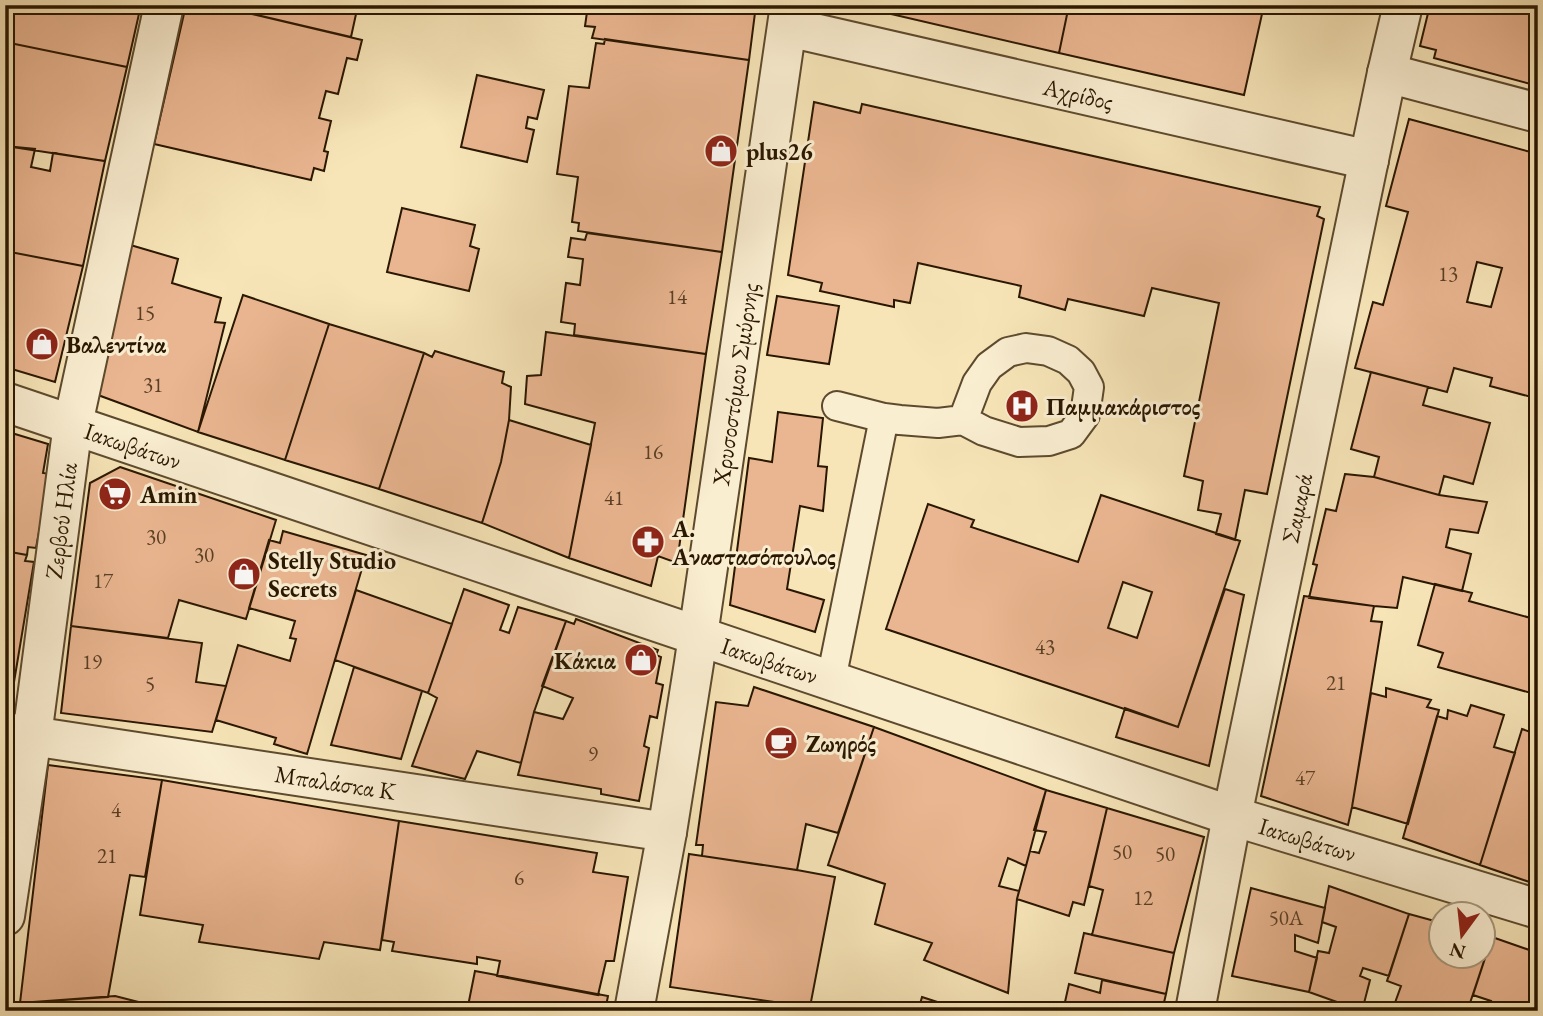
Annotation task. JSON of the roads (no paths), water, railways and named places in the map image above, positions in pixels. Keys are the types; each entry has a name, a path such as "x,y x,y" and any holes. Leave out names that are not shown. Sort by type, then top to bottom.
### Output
{"street":[{"name":"Ζερβού Ηλία","path":"5,916 19,734 73,424 164,5"},
{"name":"Σαμαρά","path":"1195,1011 1232,816 1403,5"},
{"name":"Αχρίδος","path":"789,16 1369,160"},
{"name":"Χρυσοστόμου Σμύρνης","path":"634,1011 667,832 698,636 789,16"},
{"path":"1387,73 1538,113"},
{"name":"Ιακωβάτων","path":"5,402 1232,816 1538,909"},
{"name":"Μπαλάσκα Κ","path":"19,734 667,832"}],"lane":[{"path":"837,405 884,418 938,423 963,420"},
{"path":"831,680 884,418"}],"place":[{"name":"plus26","path":"721,151"},
{"name":"Βαλεντίνα","path":"42,344"},
{"name":"Παμμακάριστος","path":"1022,406"},
{"name":"Amin","path":"115,494"},
{"name":"Α. Αναστασόπουλος","path":"648,542"},
{"name":"Stelly Studio Secrets","path":"244,574"},
{"name":"Κάκια","path":"641,660"},
{"name":"Ζωηρός","path":"781,743"}]}
